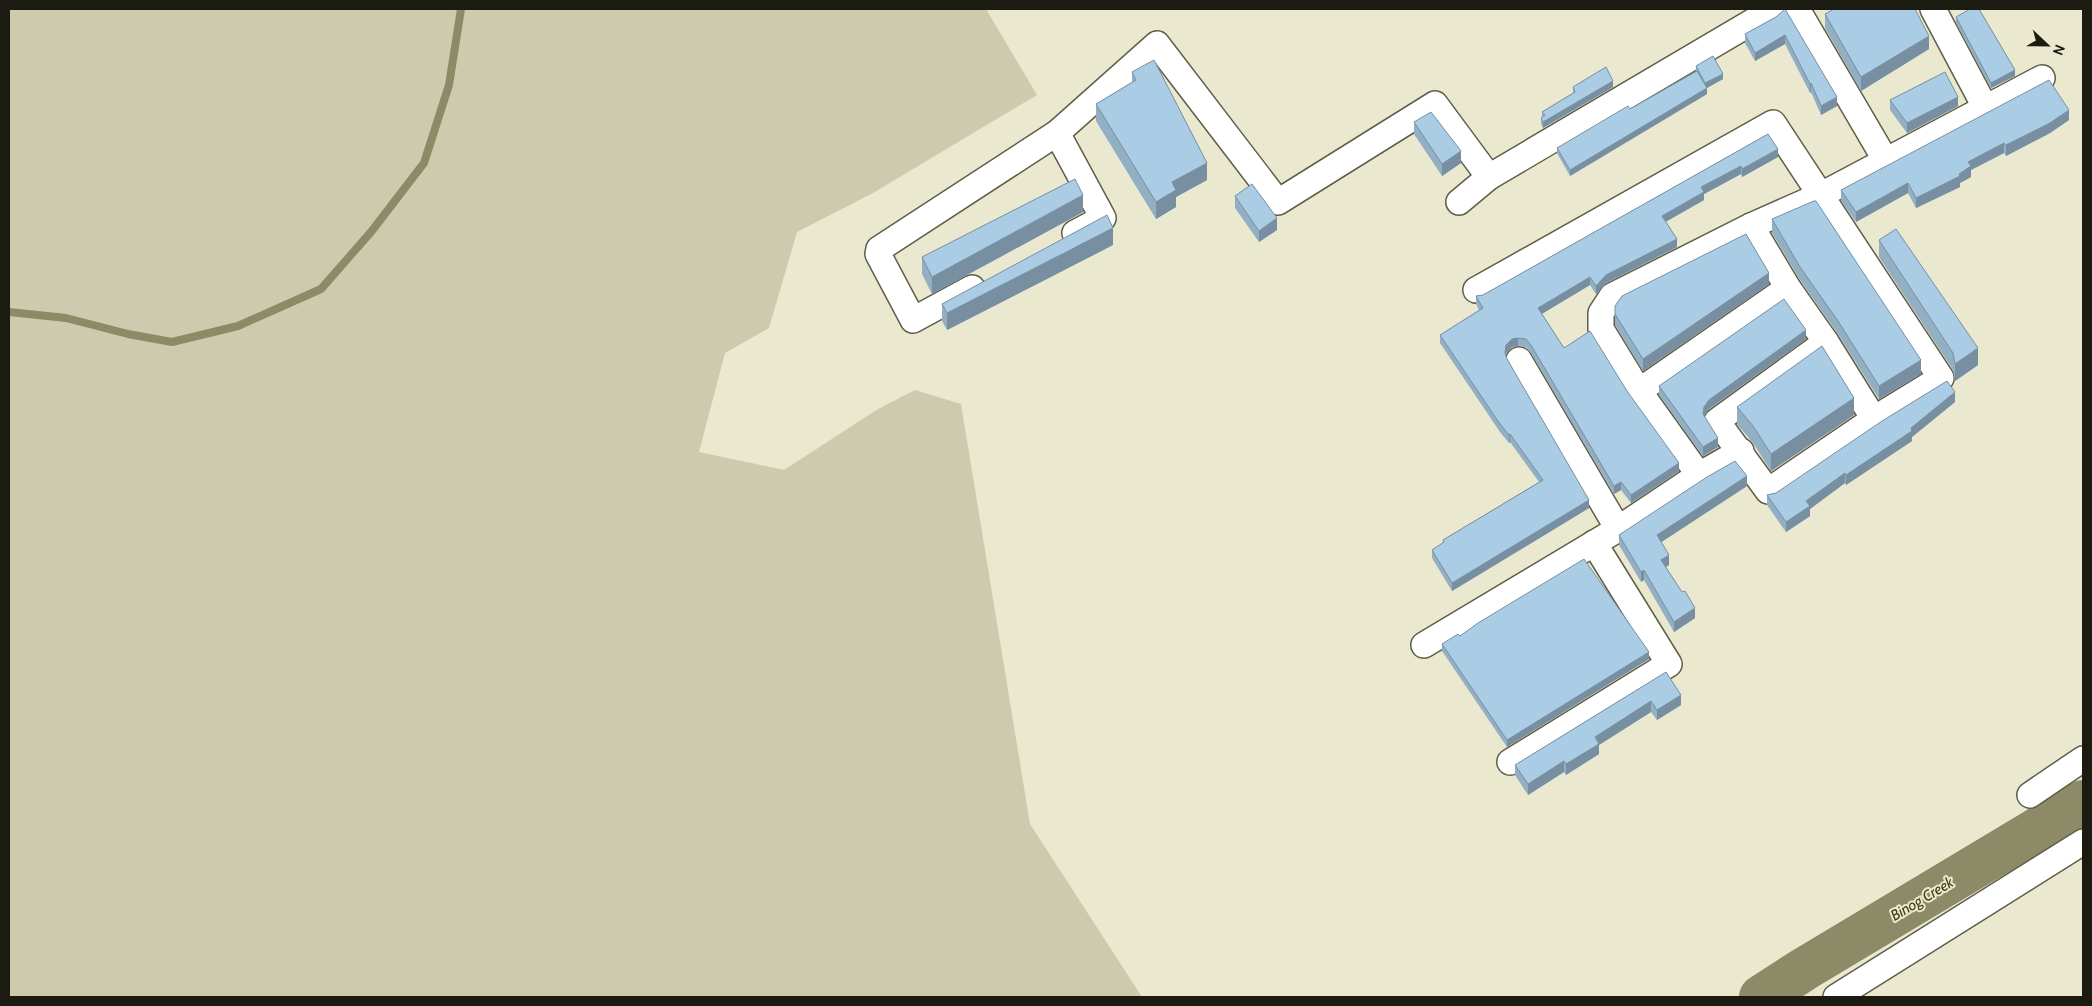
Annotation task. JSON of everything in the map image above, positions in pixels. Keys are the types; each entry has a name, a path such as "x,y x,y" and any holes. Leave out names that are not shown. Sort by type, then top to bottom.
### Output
{"street":[{"path":"1459,202 1489,177 1774,9"},
{"path":"1797,9 1886,161"},
{"path":"1933,9 1985,107"},
{"path":"991,278 912,320 878,254 879,249 1057,133 1157,44 1278,202 1435,104 1489,177"},
{"path":"1699,475 1640,391 1601,328 1601,313 1612,296 1751,226 1821,195 2042,78"},
{"path":"1476,290 1773,123 1941,378 1874,419 1768,490 1717,421 1826,342"},
{"path":"1051,246 1103,218 1057,133"},
{"path":"1751,226 1788,288 1826,342 1874,419"},
{"path":"1640,391 1788,288"},
{"path":"1519,360 1618,529"},
{"path":"1424,645 1618,529 1699,475 1741,452"},
{"path":"1510,762 1669,664 1594,543"},
{"path":"2030,795 2083,759"},
{"path":"1836,997 2083,842"}],"shaded area":[{"path":"9,9 986,9 1037,95 873,193 797,232 769,328 725,353 699,452 784,470 878,409 915,390 961,404 1030,824 1142,997 9,997"}],"building":[{"path":"1785,9 1837,97 1821,106 1785,35 1755,53 1745,34 1776,17"},
{"path":"1834,9 1915,9 1929,36 1861,77 1825,14"},
{"path":"1970,9 1979,9 2015,70 1991,83 1956,17"},
{"path":"1713,56 1723,74 1705,83 1696,66"},
{"path":"1154,60 1207,163 1172,182 1176,190 1156,202 1096,104 1136,80 1132,72"},
{"path":"1606,67 1613,81 1543,122 1541,118 1545,115 1542,112 1575,92 1573,87"},
{"path":"1697,71 1707,88 1570,170 1557,148 1628,106 1630,109"},
{"path":"1945,72 1958,97 1907,123 1890,100"},
{"path":"2049,80 2069,110 2050,123 2006,145 2004,143 1968,162 1971,166 1959,174 1960,176 1916,198 1908,183 1856,212 1841,190"},
{"path":"1431,112 1461,151 1442,164 1414,122"},
{"path":"1768,134 1778,149 1742,169 1741,166 1701,187 1704,192 1662,216 1677,239 1606,275 1596,286 1590,277 1538,308 1564,348 1590,331 1627,391 1679,463 1631,495 1621,482 1614,486 1531,345 1526,339 1512,339 1506,345 1505,353 1507,359 1589,500 1452,583 1432,550 1444,542 1443,540 1543,480 1510,434 1500,424 1440,335 1483,308 1476,296 1483,295"},
{"path":"1075,179 1083,195 932,277 922,257"},
{"path":"1252,184 1277,218 1259,231 1235,196"},
{"path":"1816,201 1921,360 1879,386 1838,321 1800,267 1772,219"},
{"path":"1107,215 1113,228 947,313 942,304"},
{"path":"1896,229 1978,348 1955,364 1953,353 1879,240"},
{"path":"1746,234 1769,273 1643,359 1615,314 1615,306 1622,296"},
{"path":"1784,299 1806,330 1709,400 1704,407 1703,414 1718,438 1703,447 1659,386"},
{"path":"1822,346 1854,398 1771,454 1753,426 1737,407"},
{"path":"1947,381 1955,392 1911,428 1912,431 1846,475 1845,473 1806,501 1810,506 1786,522 1767,495 1776,493 1882,421"},
{"path":"1735,461 1747,476 1657,535 1669,555 1661,560 1682,592 1685,591 1695,608 1674,622 1644,570 1641,572 1619,535 1707,477"},
{"path":"1584,559 1649,652 1507,740 1442,644 1458,634 1460,636 1478,623"},
{"path":"1666,672 1681,695 1657,710 1651,701 1595,737 1599,744 1566,764 1564,761 1528,784 1515,765"}],"waterway":[{"path":"9,312 66,318 128,334 172,342 238,326 321,289 371,232 424,163 449,85 461,9"},
{"name":"Binog Creek","path":"1761,997 2083,802"}]}
